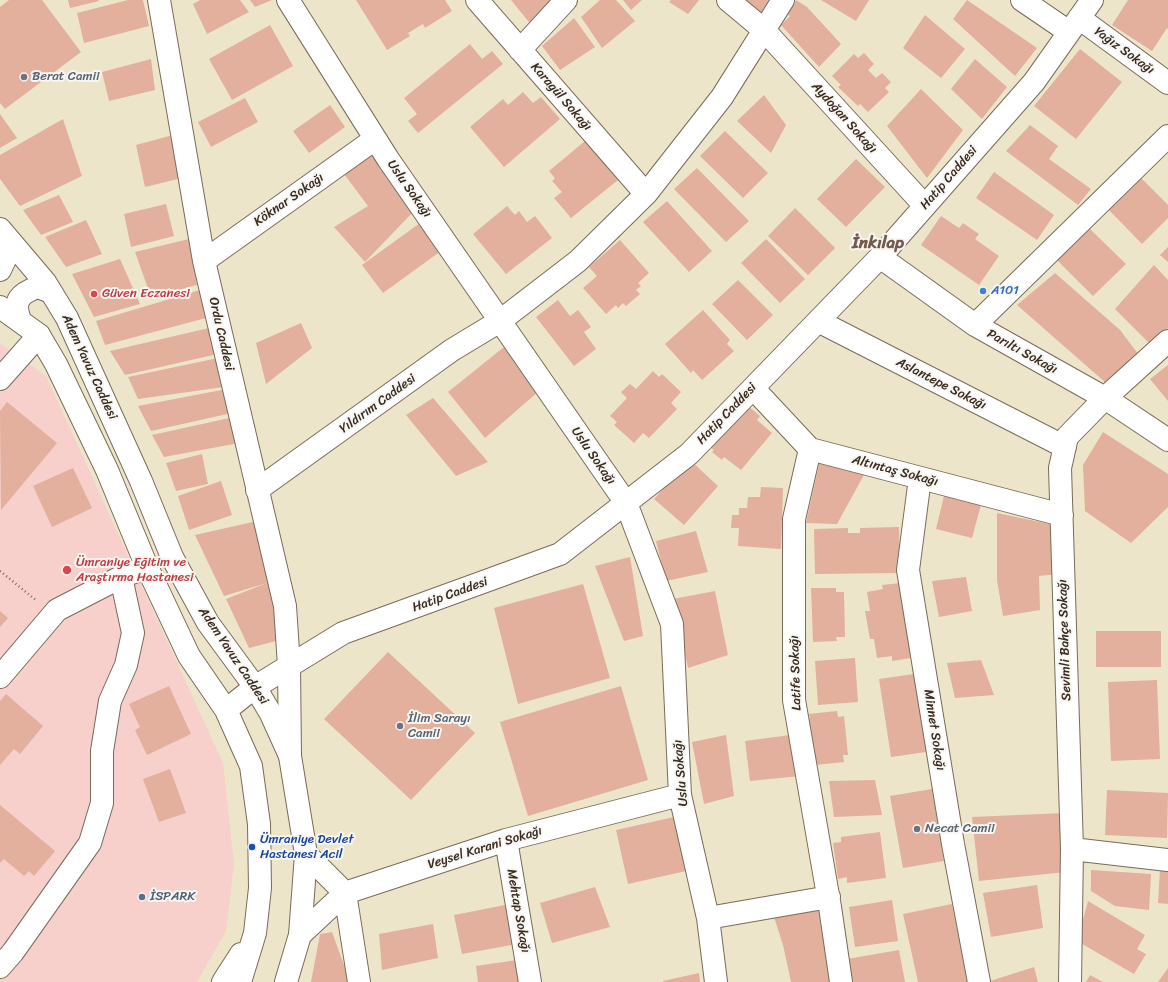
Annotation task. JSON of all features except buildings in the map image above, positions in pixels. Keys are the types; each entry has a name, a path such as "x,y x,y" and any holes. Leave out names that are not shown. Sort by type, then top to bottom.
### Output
{"street":[{"name":"Ordu Caddesi","path":"159,0 204,261 284,606 289,666 290,756"},
{"name":"Uslu Sokağı","path":"288,0 375,139 626,503 672,624 680,795 708,918 716,982"},
{"name":"Karagül Sokağı","path":"477,0 646,194"},
{"path":"520,50 566,0"},
{"name":"Aydoğan Sokağı","path":"728,0 764,30 925,206"},
{"name":"Yıldırım Caddesi","path":"257,490 452,350 500,321 578,261 646,194 722,97 783,0"},
{"name":"Yağız Sokağı","path":"1022,0 1074,25 1168,83"},
{"name":"Hatip Caddesi","path":"226,710 255,687 343,633 560,554 689,454 880,257 1034,82 1092,0"},
{"path":"975,325 1168,136"},
{"name":"Köknar Sokağı","path":"204,261 375,139"},
{"path":"0,270 7,255 5,235"},
{"name":"Adem Yavuz Caddesi","path":"5,235 45,282 67,318 141,481 172,557 208,623 255,687 271,714 290,756 306,854 300,935 286,982"},
{"name":"Parıltı Sokağı","path":"880,257 975,325 1105,398 1168,440"},
{"path":"20,320 17,311 17,304 20,297 26,291 38,287 52,292"},
{"path":"0,307 39,335 56,364 106,470 147,567 189,656 226,710 251,766 259,824 260,888 255,933 240,982"},
{"name":"Aslantepe Sokağı","path":"818,321 1065,447"},
{"path":"0,378 39,335"},
{"name":"Sevimli Bahçe Sokağı","path":"1070,982 1072,849 1060,468 1067,437 1105,398 1168,341"},
{"path":"753,388 810,449"},
{"name":"Altıntaş Sokağı","path":"810,449 1062,515"},
{"name":"Latife Sokağı","path":"810,449 794,519 794,700 829,897 841,982"},
{"name":"Minnet Sokağı","path":"920,478 908,570 953,844 979,982"},
{"path":"0,677 57,610 121,577 172,557"},
{"path":"0,967 13,952 90,843 102,803 102,751 110,701 126,665 133,633 121,577"},
{"name":"Veysel Karani Sokağı","path":"345,893 506,840 680,795"},
{"name":"Mehtap Sokağı","path":"506,840 530,982"},
{"path":"1072,849 1168,860"},
{"path":"306,854 345,893 359,982"},
{"path":"300,935 345,893"},
{"path":"708,918 829,897"},
{"path":"223,982 255,933"}],"path":[{"path":"0,571 53,614"}],"shaded area":[{"name":"Ümraniye Eğitim ve Araştırma Hastanesi","path":"0,343 46,376 223,763 234,864 226,931 197,982 0,982"}],"place":[{"name":"Berat Camii","path":"24,77"},
{"name":"A101","path":"983,291"},
{"name":"Güven Eczanesi","path":"94,294"},
{"name":"Ümraniye Eğitim ve Araştırma Hastanesi","path":"67,570"},
{"name":"İlim Sarayı Camii","path":"400,726"},
{"name":"Necat Camii","path":"917,829"},
{"name":"Ümraniye Devlet Hastanesi Acil","path":"252,847"},
{"name":"İSPARK","path":"142,897"}],"district":[{"name":"İnkılap","path":"878,244"}]}
